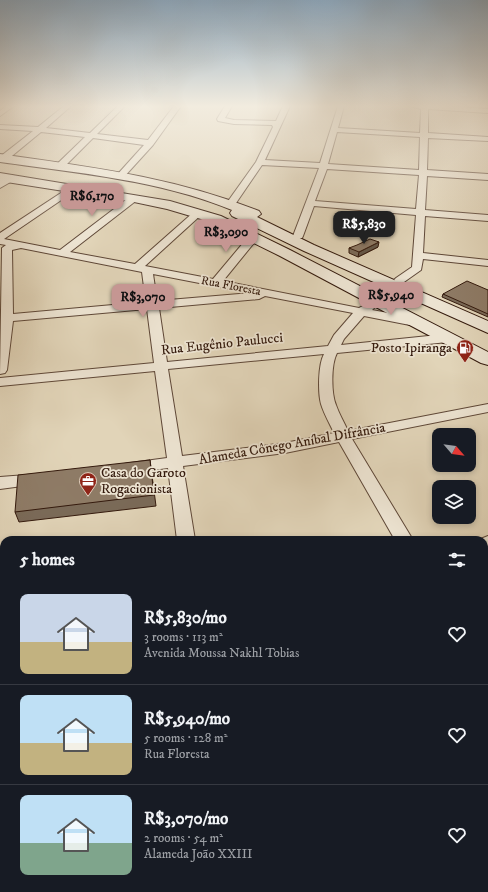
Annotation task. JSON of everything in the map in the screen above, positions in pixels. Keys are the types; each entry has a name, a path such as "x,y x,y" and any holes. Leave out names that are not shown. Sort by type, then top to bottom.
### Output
{"street":[{"path":"4,171 23,148"},
{"path":"59,167 79,148"},
{"path":"120,176 146,148"},
{"path":"216,283 260,162 267,148"},
{"path":"298,236 329,148"},
{"path":"402,536 343,436 328,404 326,382 328,358 338,338 362,311 391,292 417,268 424,148"},
{"path":"260,162 324,165 488,177"},
{"path":"4,171 59,167 165,184 193,191 285,253 391,292 475,328 488,348"},
{"path":"4,171 79,181 160,189 186,195 314,261"},
{"path":"79,181 134,198 170,205 216,219 239,221 263,218 298,236 391,292 400,296 410,295 428,300 475,328 488,342"},
{"path":"0,237 79,181"},
{"path":"62,253 134,198"},
{"path":"309,203 488,218"},
{"path":"185,536 152,306 142,268 198,213"},
{"path":"239,221 309,248 357,272 391,292 424,323 475,328"},
{"name":"Rua Floresta","path":"2,246 22,245 424,323"},
{"path":"0,370 7,318 2,246"},
{"path":"285,253 357,272"},
{"path":"417,256 488,263"},
{"path":"7,318 278,295"},
{"path":"475,328 488,359"},
{"name":"Rua Eugênio Paulucci","path":"0,382 333,349 475,328"},
{"name":"Alameda Cônego Aníbal Difrância","path":"114,470 285,448 488,408"},
{"path":"0,483 53,477"}],"building":[{"path":"370,239 379,242 359,252 349,248 357,245"},
{"path":"467,281 488,290 488,314 443,294"},
{"name":"Casa do Garoto Rogacionista","path":"150,460 154,495 15,512 18,475"}],"place":[{"name":"Posto Ipiranga","path":"465,363"},
{"name":"Casa do Garoto Rogacionista","path":"88,496"}]}
